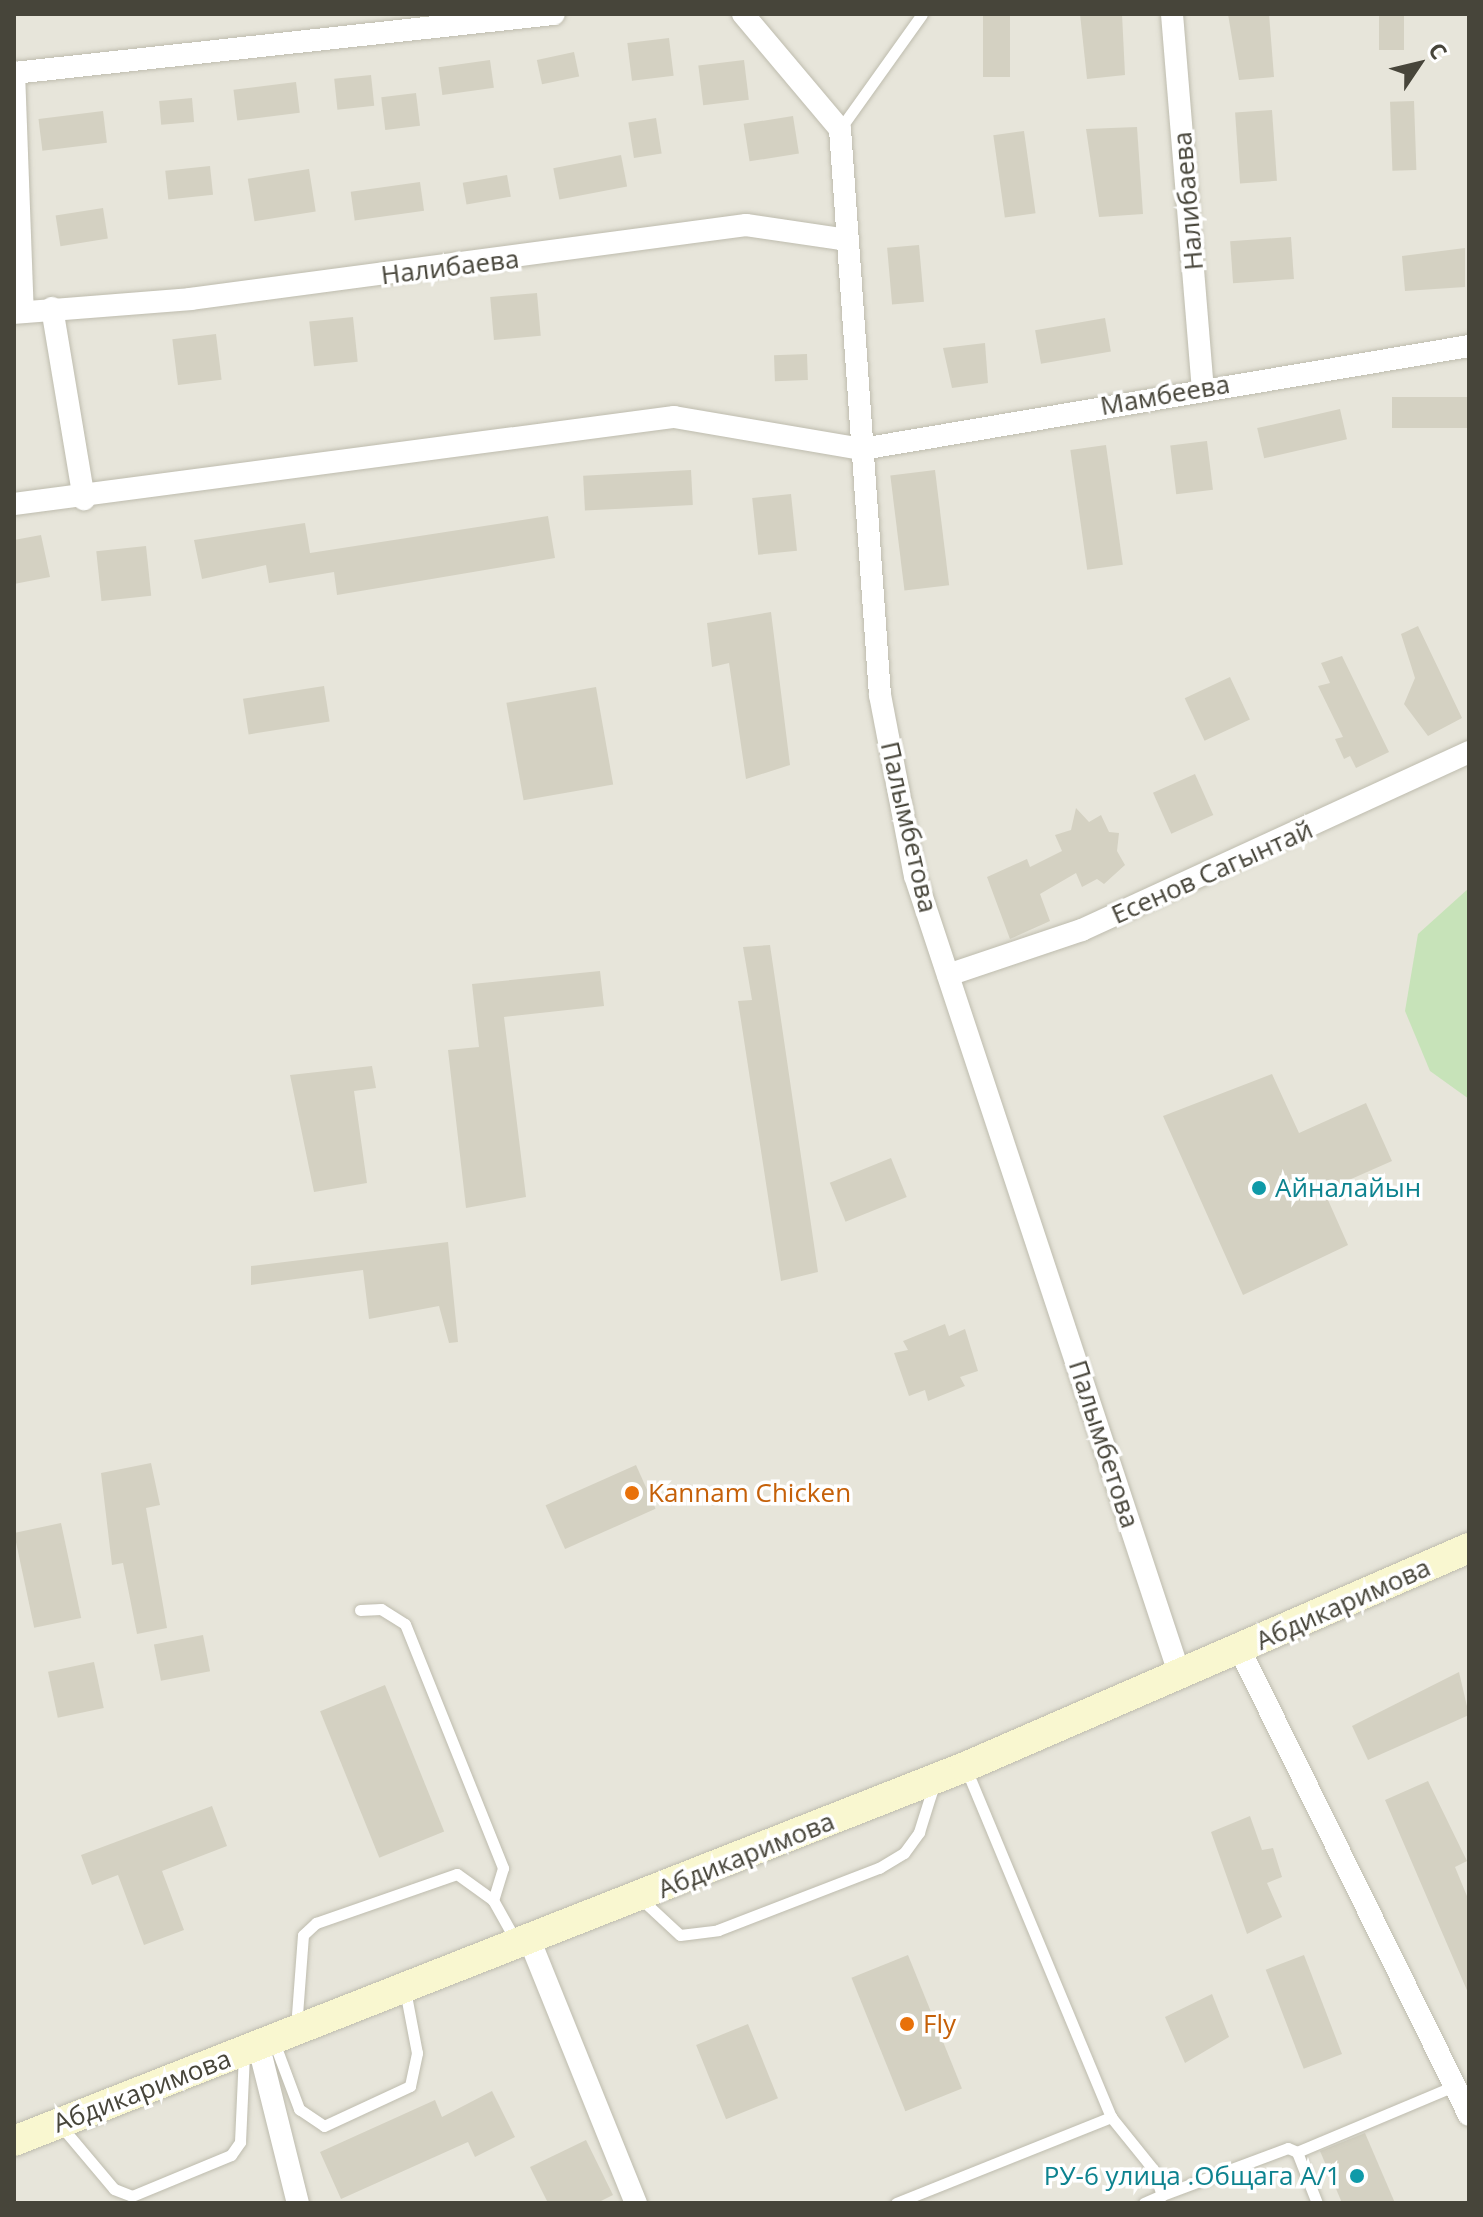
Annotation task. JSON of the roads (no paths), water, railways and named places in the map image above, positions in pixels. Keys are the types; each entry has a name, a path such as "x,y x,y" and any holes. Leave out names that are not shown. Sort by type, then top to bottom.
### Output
{"main road":[{"name":"Абдикаримова","path":"14,2141 268,2044 936,1779 1240,1650 1469,1548"}],"street":[{"path":"18,312 14,72 554,14"},
{"path":"743,14 840,129"},
{"path":"769,14 772,46"},
{"name":"Налибаева","path":"1172,14 1203,388"},
{"name":"Палымбетова","path":"840,129 880,695 915,876 1180,1676"},
{"name":"Налибаева","path":"18,312 190,299 746,225 847,240"},
{"path":"52,308 84,499"},
{"name":"Мамбеева","path":"862,449 1203,388 1469,346"},
{"path":"14,504 84,499 674,417 862,449"},
{"name":"Есенов Сагынтай","path":"948,975 1082,930 1469,752"},
{"path":"1240,1650 1469,2115"},
{"path":"524,1943 636,2203"},
{"path":"268,2044 298,2203"}],"lane":[{"path":"840,129 922,14"},
{"path":"360,1610 381,1609 405,1624 503,1868 493,1900"},
{"path":"965,1767 1111,2117 1139,2145 1162,2195"},
{"path":"639,1898 680,1935 718,1930 879,1868 904,1853 919,1832 936,1779"},
{"path":"59,2123 114,2189 132,2196 231,2155 240,2142 303,1935 316,1923 457,1874 493,1900 524,1943"},
{"path":"268,2044 299,2109 324,2126 410,2086 417,2053 405,1989"},
{"path":"1144,2203 1275,2149 1297,2152 1454,2086"},
{"path":"896,2203 915,2199 1111,2117"},
{"path":"1297,2152 1317,2203"}],"place":[{"name":"Айналайын","path":"1259,1188"},
{"name":"Kannam Chicken","path":"632,1493"},
{"name":"Fly","path":"907,2024"},
{"name":"РУ-6 улица .Общага А/1","path":"1357,2176"}]}
